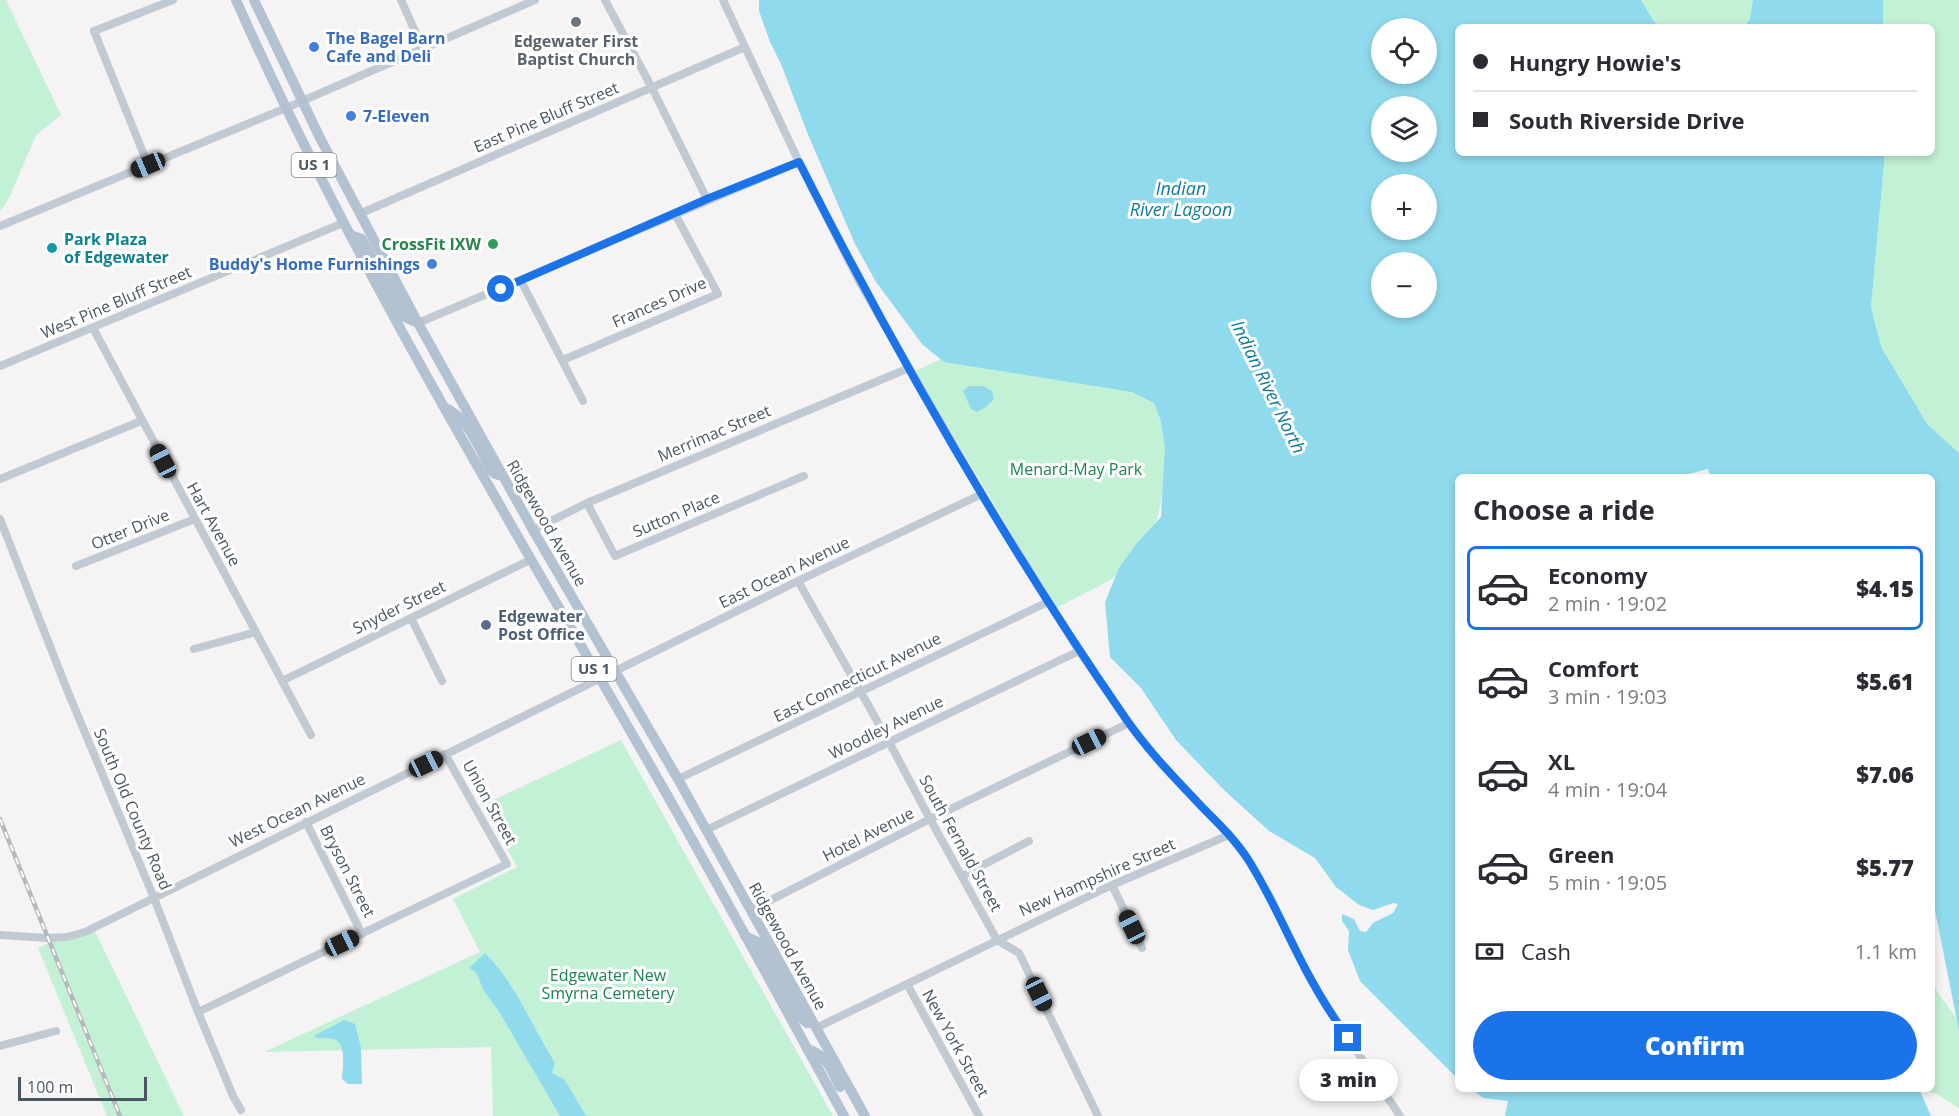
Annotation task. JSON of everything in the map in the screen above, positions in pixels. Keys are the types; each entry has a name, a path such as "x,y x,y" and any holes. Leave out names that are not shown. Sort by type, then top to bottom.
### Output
{"main road":[{"name":"Ridgewood Avenue","path":"236,0 343,223 530,560 662,787 844,1116"},
{"name":"Ridgewood Avenue","path":"254,0 301,101 358,214 502,476 678,780 865,1116"},
{"path":"350,235 362,239 404,317 418,323"},
{"path":"444,407 462,419 491,470 502,476"},
{"path":"745,936 758,942 800,1017 815,1026"},
{"path":"807,1049 823,1056 857,1116"}],"street":[{"path":"148,165 94,31 174,0"},
{"path":"401,0 423,49"},
{"path":"0,226 286,108 535,0"},
{"path":"605,0 652,87 707,199"},
{"path":"723,0 799,162 859,281 982,494 1079,651 1129,723 1162,765 1229,835 1248,859 1271,899 1307,973 1400,1116"},
{"name":"East Pine Bluff Street","path":"358,214 745,47"},
{"path":"418,323 799,162"},
{"name":"Frances Drive","path":"563,360 718,294 675,214"},
{"name":"West Pine Bluff Street","path":"0,366 343,223"},
{"path":"521,281 583,401"},
{"name":"Hart Avenue","path":"93,328 311,735"},
{"name":"Merrimac Street","path":"533,530 587,503 909,368"},
{"path":"0,479 141,421"},
{"name":"Sutton Place","path":"587,503 615,556 804,476"},
{"name":"East Ocean Avenue","path":"599,679 982,494"},
{"name":"South Old County Road","path":"0,519 198,1012 241,1110"},
{"name":"Otter Drive","path":"76,566 195,519"},
{"name":"Snyder Street","path":"282,681 530,560"},
{"name":"South Fernald Street","path":"798,581 997,940 1019,953 1098,1116"},
{"name":"East Connecticut Avenue","path":"678,780 1048,602"},
{"path":"411,618 442,681"},
{"path":"194,649 256,632"},
{"name":"Woodley Avenue","path":"706,830 1079,651"},
{"name":"West Ocean Avenue","path":"0,935 48,938 67,937 85,932 599,679"},
{"name":"Hotel Avenue","path":"751,910 930,819 1129,723"},
{"name":"Union Street","path":"362,934 507,864 446,754"},
{"name":"Bryson Street","path":"306,822 362,934"},
{"name":"New Hampshire Street","path":"815,1026 1112,885 1229,835"},
{"path":"962,876 1029,841"},
{"path":"1112,885 1142,948"},
{"path":"198,1012 362,934"},
{"name":"New York Street","path":"907,984 979,1116"},
{"path":"0,1046 56,1031"}],"green space":[{"path":"0,0 6,0 61,115 36,135 9,198 0,212"},
{"path":"1634,0 1753,0 1747,24 1650,24"},
{"path":"1883,0 1959,0 1959,453 1927,425 1923,418 1883,378 1876,325 1871,307 1885,156 1935,156 1935,24 1883,24"},
{"name":"Menard-May Park","path":"1136,351 1174,441 1157,520 1126,565 1111,580 1056,608 915,371 947,356"},
{"name":"Edgewater New Smyrna Cemetery","path":"621,740 833,1116 493,1116 491,1047 264,1052 480,952 453,899 517,867 483,805"},
{"path":"92,925 184,1116 107,1116 38,948"},
{"path":"1935,988 1959,1022 1959,1108 1930,1092 1935,1092"}],"water":[{"name":"Indian River Lagoon","path":"759,0 1641,0 1656,24 1455,24 1455,156 1885,156 1871,307 1881,347 1927,424 1959,453 1959,1031 1935,910 1935,474 1710,474 1708,469 1689,474 1455,474 1455,1076 1360,981 1348,950 1349,931 1342,921 1342,914 1354,919 1360,931 1366,932 1373,923 1393,913 1398,904 1393,903 1373,910 1359,905 1336,887 1315,858 1269,831 1224,790 1176,740 1141,688 1110,657 1105,602 1119,568 1136,544 1161,517 1165,448 1161,421 1154,403 1132,392 944,362 922,344 876,282 855,244 807,132 759,11"},
{"path":"1753,0 1883,0 1883,24 1747,24"},
{"path":"969,386 983,386 992,391 994,399 977,412 971,409 963,391"},
{"path":"485,953 514,991 555,1063 552,1073 564,1079 586,1116 560,1116 500,1013 484,991 476,972 469,968"},
{"path":"344,1020 355,1024 361,1048 362,1084 348,1084 342,1079 343,1056 337,1041 314,1036"},
{"path":"1475,1092 1920,1092 1931,1116 1505,1116 1508,1101 1483,1098"}],"railway":[{"path":"0,819 120,1116"}],"place":[{"name":"Edgewater First Baptist Church","path":"576,22"},
{"name":"The Bagel Barn Cafe and Deli","path":"314,47"},
{"name":"7-Eleven","path":"351,116"},
{"name":"CrossFit IXW","path":"493,244"},
{"name":"Park Plaza of Edgewater","path":"52,248"},
{"name":"Buddy's Home Furnishings","path":"432,264"},
{"name":"Edgewater Post Office","path":"486,625"}],"route":[{"path":"501,289 707,199 799,162 859,281 982,494 1048,602 1129,723 1162,765 1229,835 1248,859 1271,899 1307,973 1348,1038"}],"water label":[{"name":"Indian River North","path":"1268,387"}]}
